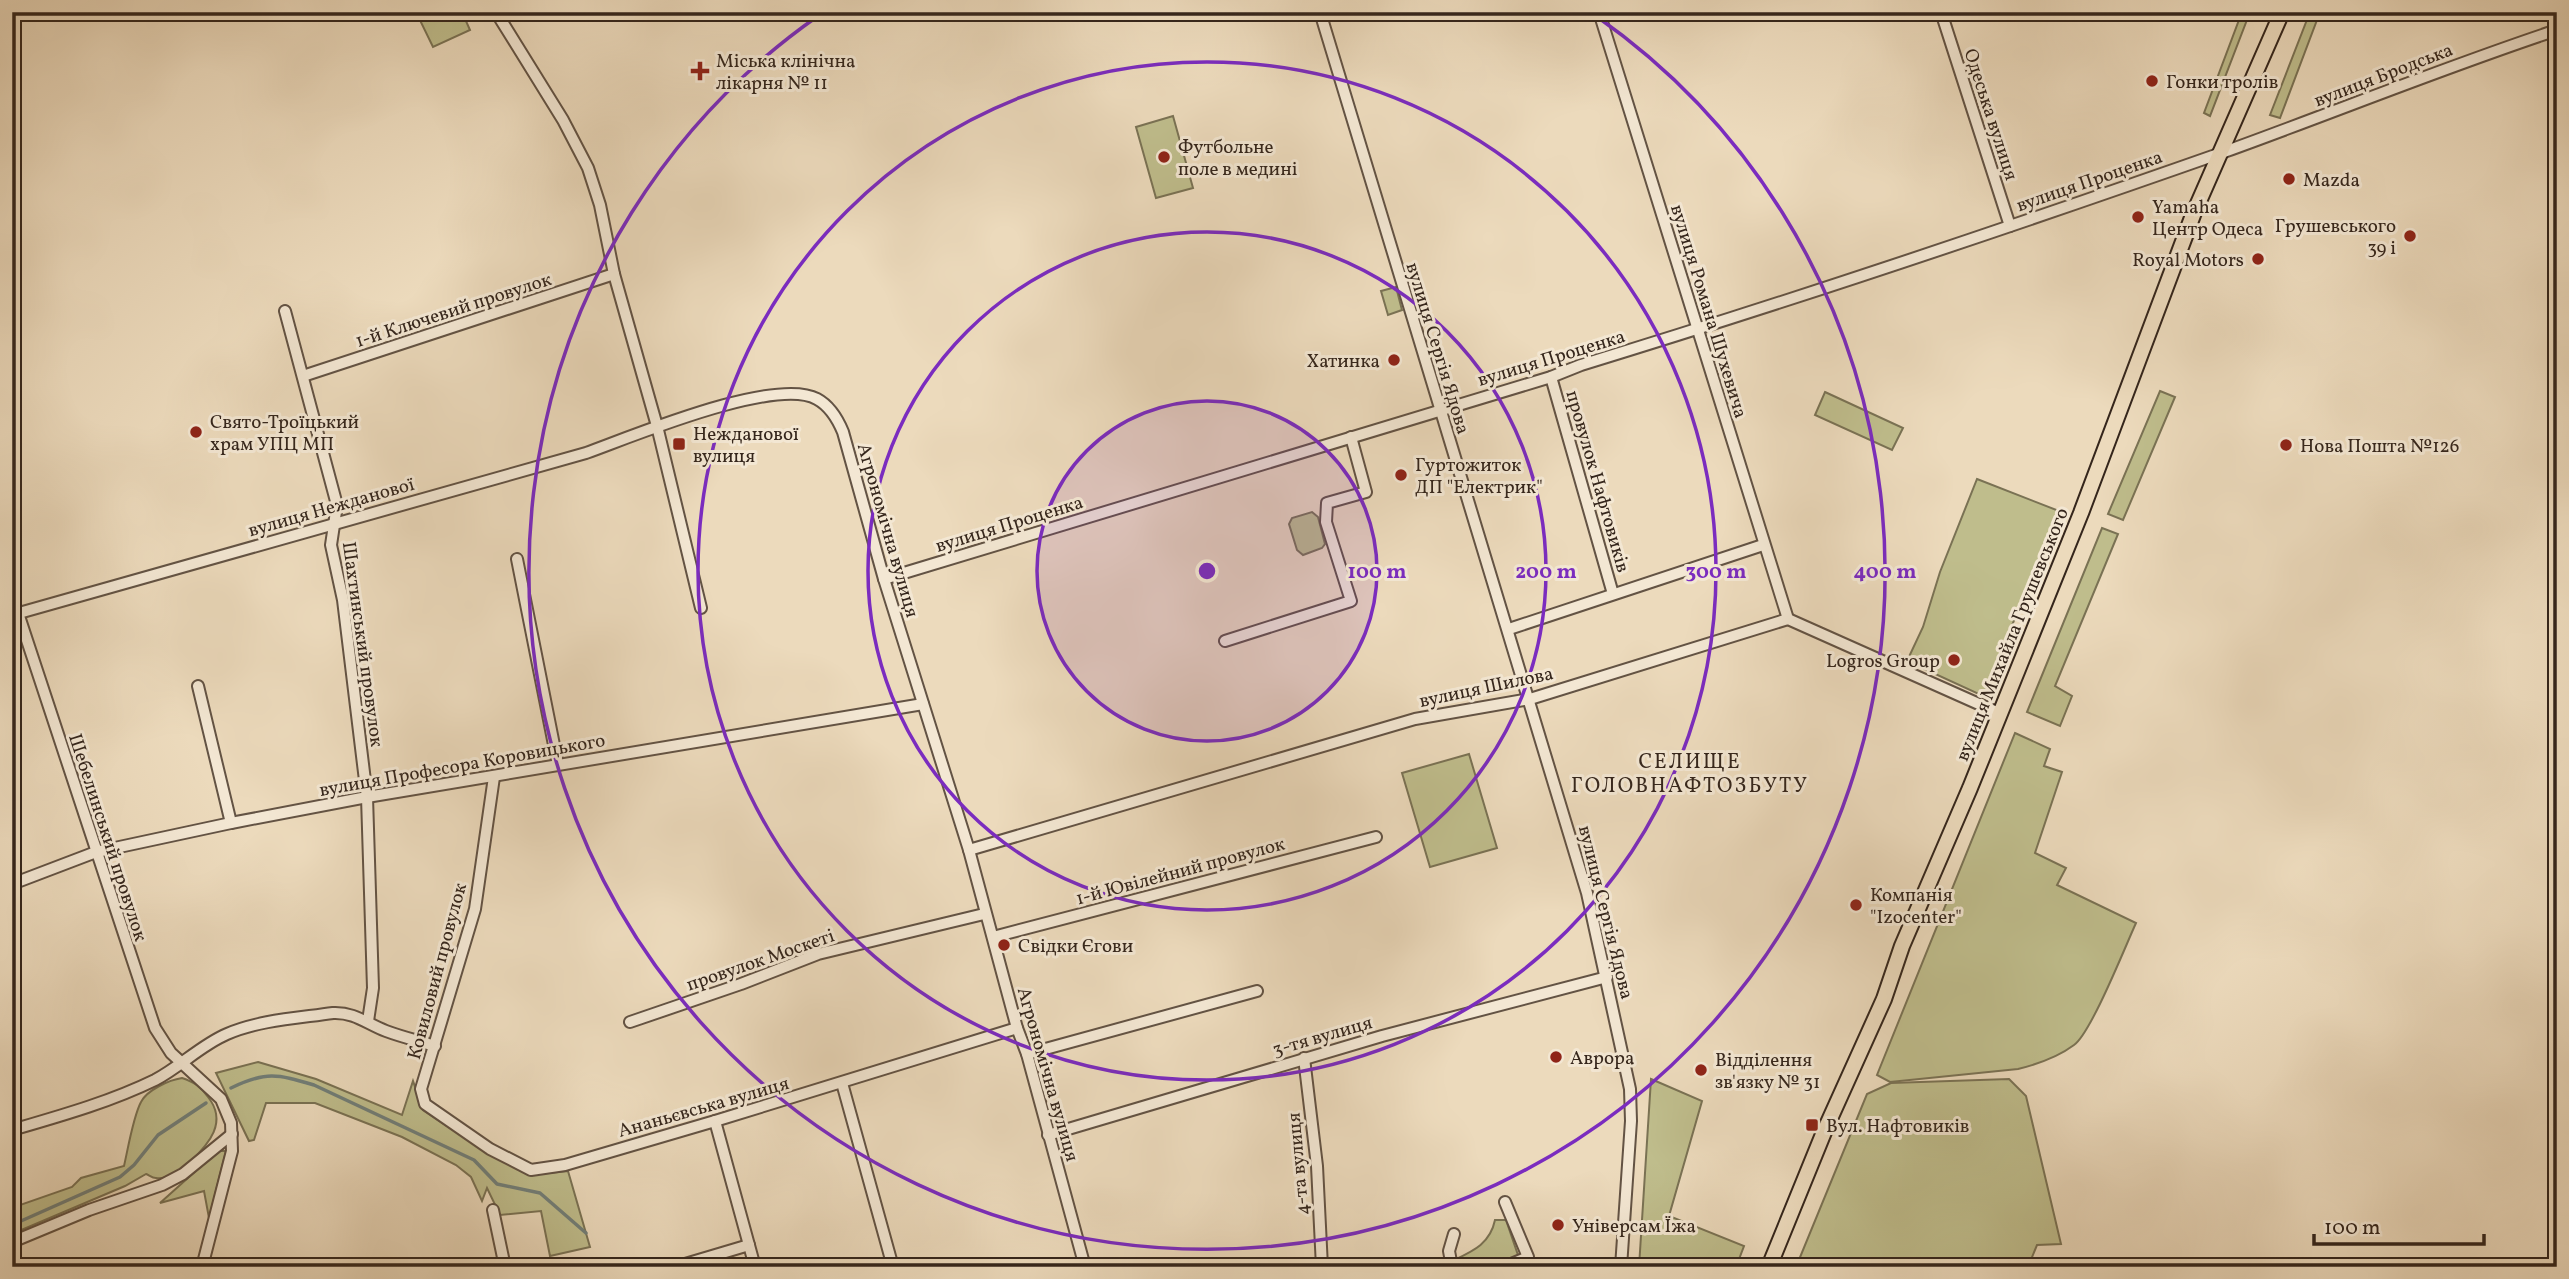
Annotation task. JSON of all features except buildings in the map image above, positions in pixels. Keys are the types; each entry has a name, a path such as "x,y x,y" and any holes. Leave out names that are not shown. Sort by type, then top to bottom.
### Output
{"main road":[{"name":"вулиця Михайла Грушевського","path":"1769,1267 1824,1132 1884,999 1902,946 1970,788 2081,513 2193,215 2281,12"}],"street":[{"path":"496,12 564,120 588,168 600,205 614,274 657,426 701,608"},
{"name":"вулиця Сергія Ядова","path":"1320,12 1587,893 1630,1089 1631,1121 1621,1267"},
{"name":"вулиця Романа Шухевича","path":"1599,12 1788,619"},
{"name":"Одеська вулиця","path":"1941,12 2010,226"},
{"name":"вулиця Бродська","path":"2222,152 2557,30"},
{"name":"вулиця Проценка","path":"884,579 1551,377 2010,226 2222,152"},
{"name":"1-й Ключевий провулок","path":"303,376 614,274"},
{"name":"Шахтинський провулок","path":"285,311 336,498 331,545 343,600 367,797 373,988 368,1021"},
{"name":"провулок Нафтовиків","path":"1551,377 1613,594"},
{"name":"Агрономічна вулиця","path":"657,426 761,397 792,394 818,399 837,419 969,850 984,914 1027,1054 1085,1267"},
{"name":"вулиця Нежданової","path":"15,614 586,453 657,426"},
{"path":"1225,641 1351,601 1326,522 1327,503 1366,492 1351,437"},
{"name":"провулок Нафтовиків","path":"1508,629 1763,545"},
{"path":"517,559 558,765"},
{"name":"Шебелинський провулок","path":"15,614 155,1028 171,1053 221,1099 229,1117 232,1151 202,1267"},
{"path":"1788,619 1999,713"},
{"name":"вулиця Шилова","path":"969,850 1415,719 1530,699 1788,619"},
{"path":"198,686 231,823"},
{"name":"вулиця Професора Коровицького","path":"12,884 96,852 231,823 367,797 923,704"},
{"name":"Ковиловий провулок","path":"421,1089 475,909 494,777"},
{"name":"1-й Ювілейний провулок","path":"993,937 1376,837"},
{"name":"провулок Москеті","path":"630,1022 741,985 818,954 984,914"},
{"name":"3-тя вулиця","path":"1048,1135 1304,1058 1607,977"},
{"path":"1027,1054 1257,991"},
{"path":"12,1130 68,1114 157,1079 215,1040 243,1028 333,1013 352,1014 385,1031 435,1046"},
{"name":"Ананьєвська вулиця","path":"421,1089 425,1104 490,1149 531,1170 565,1165 1017,1028"},
{"name":"4-та вулиця","path":"1304,1058 1317,1166 1322,1267"},
{"path":"842,1083 893,1267"},
{"path":"715,1121 755,1267"},
{"path":"12,1242 89,1210 162,1185 183,1174 232,1134"},
{"path":"1504,1202 1528,1257 1504,1267"},
{"path":"493,1210 505,1267"},
{"path":"1452,1267 1449,1251 1454,1234"},
{"path":"675,1267 749,1245"}],"shaded area":[{"path":"416,12 462,12 470,30 433,47"},
{"path":"2242,12 2250,12 2210,116 2204,113"},
{"path":"2310,12 2320,12 2280,118 2270,115"},
{"name":"Футбольне поле в медині","path":"1173,116 1193,188 1156,198 1136,127"},
{"path":"1396,287 1402,310 1388,315 1381,291"},
{"path":"2160,391 2175,397 2123,520 2108,514"},
{"path":"1825,392 1903,428 1892,450 1815,415"},
{"path":"1977,479 2059,511 1983,696 1907,661 1923,627 1940,572"},
{"path":"1312,512 1318,517 1325,544 1322,548 1303,555 1297,550 1289,524 1292,518"},
{"path":"2102,528 2118,534 2055,686 2072,696 2060,726 2027,712"},
{"path":"2015,733 2050,749 2044,766 2062,772 2035,853 2066,868 2057,885 2136,923 2089,1024 2081,1037 2068,1049 2048,1060 2018,1069 1890,1082 1877,1075"},
{"path":"1469,754 1497,848 1430,867 1402,773"},
{"path":"258,1062 316,1079 402,1115 413,1081 423,1110 486,1152 529,1175 568,1171 590,1247 550,1256 541,1211 500,1215 487,1188 482,1201 471,1177 456,1165 402,1137 315,1103 266,1103 254,1140 249,1141 216,1073"},
{"path":"182,1078 203,1090 214,1106 216,1115 214,1132 204,1148 190,1162 170,1176 155,1178 146,1174 125,1186 12,1234 12,1211 17,1206 72,1187 81,1178 124,1166 141,1102 159,1086"},
{"path":"1651,1079 1702,1101 1669,1216 1744,1246 1736,1267 1639,1267"},
{"path":"2009,1079 2026,1096 2061,1244 2037,1245 2028,1267 1796,1267 1867,1094 1891,1083"},
{"path":"218,1151 226,1151 209,1218 204,1191 160,1203"},
{"path":"1495,1220 1506,1220 1520,1261 1503,1267 1454,1267 1452,1261 1485,1241"}],"waterway":[{"path":"231,1088 254,1079 272,1076 314,1085 474,1160 497,1184 540,1193 586,1233"},
{"path":"12,1225 120,1177 134,1165 158,1135 206,1103"}],"place":[{"name":"Міська клінічна лікарня № 11","path":"700,71"},
{"name":"Гонки тролів","path":"2152,81"},
{"name":"Футбольне поле в медині","path":"1164,157"},
{"name":"Mazda","path":"2289,179"},
{"name":"Yamaha Центр Одеса","path":"2138,217"},
{"name":"Грушевського 39 і","path":"2410,236"},
{"name":"Royal Motors","path":"2258,259"},
{"name":"Хатинка","path":"1394,360"},
{"name":"Свято-Троїцький храм УПЦ МП","path":"196,432"},
{"name":"Нежданової вулиця","path":"679,444"},
{"name":"Нова Пошта №126","path":"2286,445"},
{"name":"Гуртожиток ДП \"Електрик\"","path":"1401,475"},
{"name":"Logros Group","path":"1954,660"},
{"name":"Компанія \"Izocenter\"","path":"1856,905"},
{"name":"Свідки Єгови","path":"1004,945"},
{"name":"Аврора","path":"1556,1057"},
{"name":"Відділення зв'язку № 31","path":"1701,1070"},
{"name":"Вул. Нафтовиків","path":"1812,1125"},
{"name":"Універсам Їжа","path":"1558,1225"}],"district":[{"name":"СЕЛИЩЕ ГОЛОВНАФТОЗБУТУ","path":"1690,773"}]}
